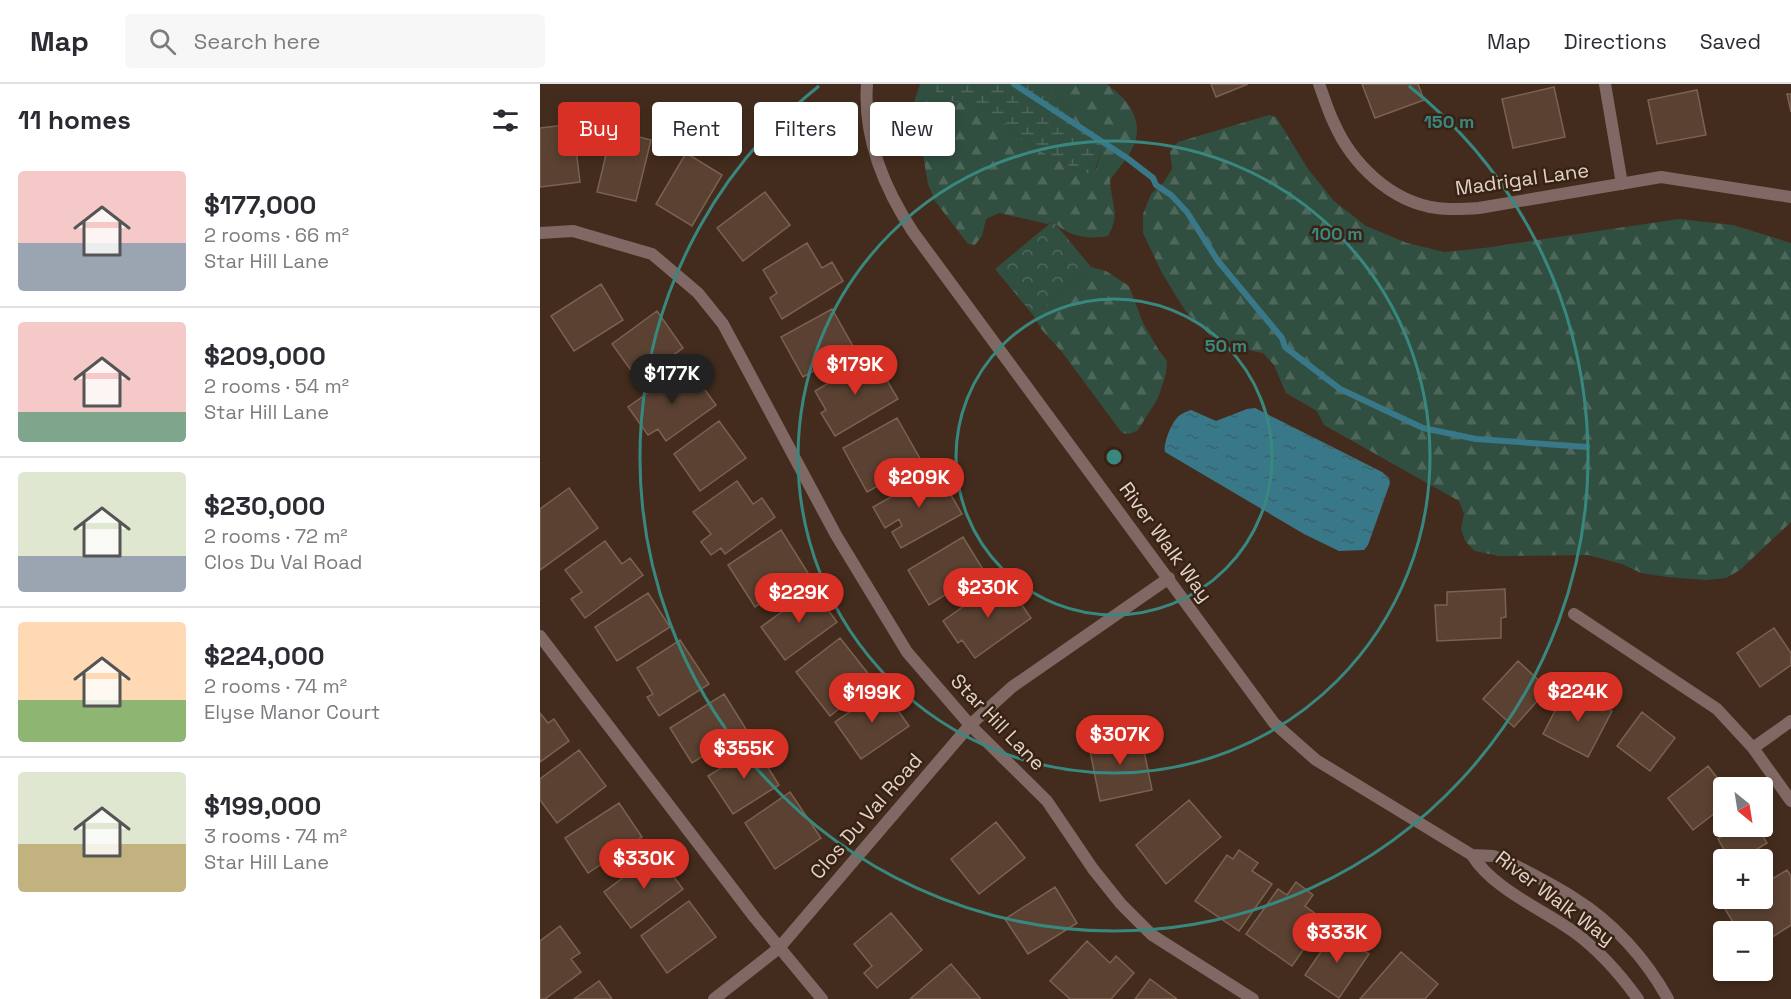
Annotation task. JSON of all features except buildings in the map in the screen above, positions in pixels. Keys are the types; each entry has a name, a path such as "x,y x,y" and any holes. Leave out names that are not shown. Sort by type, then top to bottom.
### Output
{"street":[{"name":"River Walk Way","path":"867,84 866,114 870,134 875,154 895,204 913,232 1274,723 1316,760 1472,855 1488,875 1575,933 1608,961 1638,999"},
{"name":"Madrigal Lane","path":"1319,84 1333,123 1357,162 1392,191 1435,208 1456,210 1479,208 1661,177 1791,197"},
{"path":"1605,84 1622,183"},
{"name":"Star Hill Lane","path":"540,233 573,231 652,254 698,293 723,324 836,535 907,652 970,725 1047,801 1114,895 1152,935 1253,999"},
{"name":"Clos Du Val Road","path":"714,999 779,948 970,725 1012,687 1169,578"},
{"path":"1574,615 1717,709 1754,748 1791,801"},
{"path":"540,636 779,948 822,999"},
{"path":"1754,748 1791,721"},
{"name":"River Walk Way","path":"1472,855 1493,856 1505,860 1593,911 1642,960 1668,999"}],"green space":[{"path":"920,84 932,84 937,93 981,106 1000,118 1030,146 1084,173 1096,169 1102,147 1101,141 1073,122 1068,108 1046,84 1107,84 1128,104 1137,126 1137,136 1130,153 1110,180 1115,215 1108,236 1078,236 1064,230 1053,221 1048,224 999,213 986,219 982,236 975,245 968,244 935,201 928,184 923,156 955,156 955,102 914,102"},
{"path":"932,84 1046,84 1068,108 1073,122 1101,140 1102,147 1095,169 1084,173 1030,146 1000,118 981,106 946,100 937,93"},
{"path":"1269,115 1276,117 1308,169 1334,201 1366,226 1407,243 1444,252 1679,219 1733,225 1791,243 1791,522 1740,570 1726,578 1706,580 1641,573 1622,564 1588,555 1499,556 1475,551 1465,541 1461,528 1464,514 1459,501 1324,425 1317,411 1286,393 1274,365 1263,353 1243,349 1212,337 1186,312 1162,273 1143,233 1143,214 1151,194 1164,182 1172,169 1170,151 1178,142"},
{"path":"1053,221 1091,267 1033,315 995,269"},
{"path":"1091,267 1106,271 1129,286 1143,323 1167,361 1166,374 1158,398 1138,430 1130,434 1122,433 1062,352 1042,330 1033,315"}],"water":[{"path":"1255,408 1382,472 1389,478 1390,483 1368,545 1364,550 1339,551 1304,534 1165,452 1170,429 1183,413 1191,410 1216,421"}],"waterway":[{"path":"1014,84 1127,158 1153,178 1156,185 1171,195 1187,212 1218,261 1282,338 1285,347 1340,389 1423,428 1476,439 1587,447"}]}
